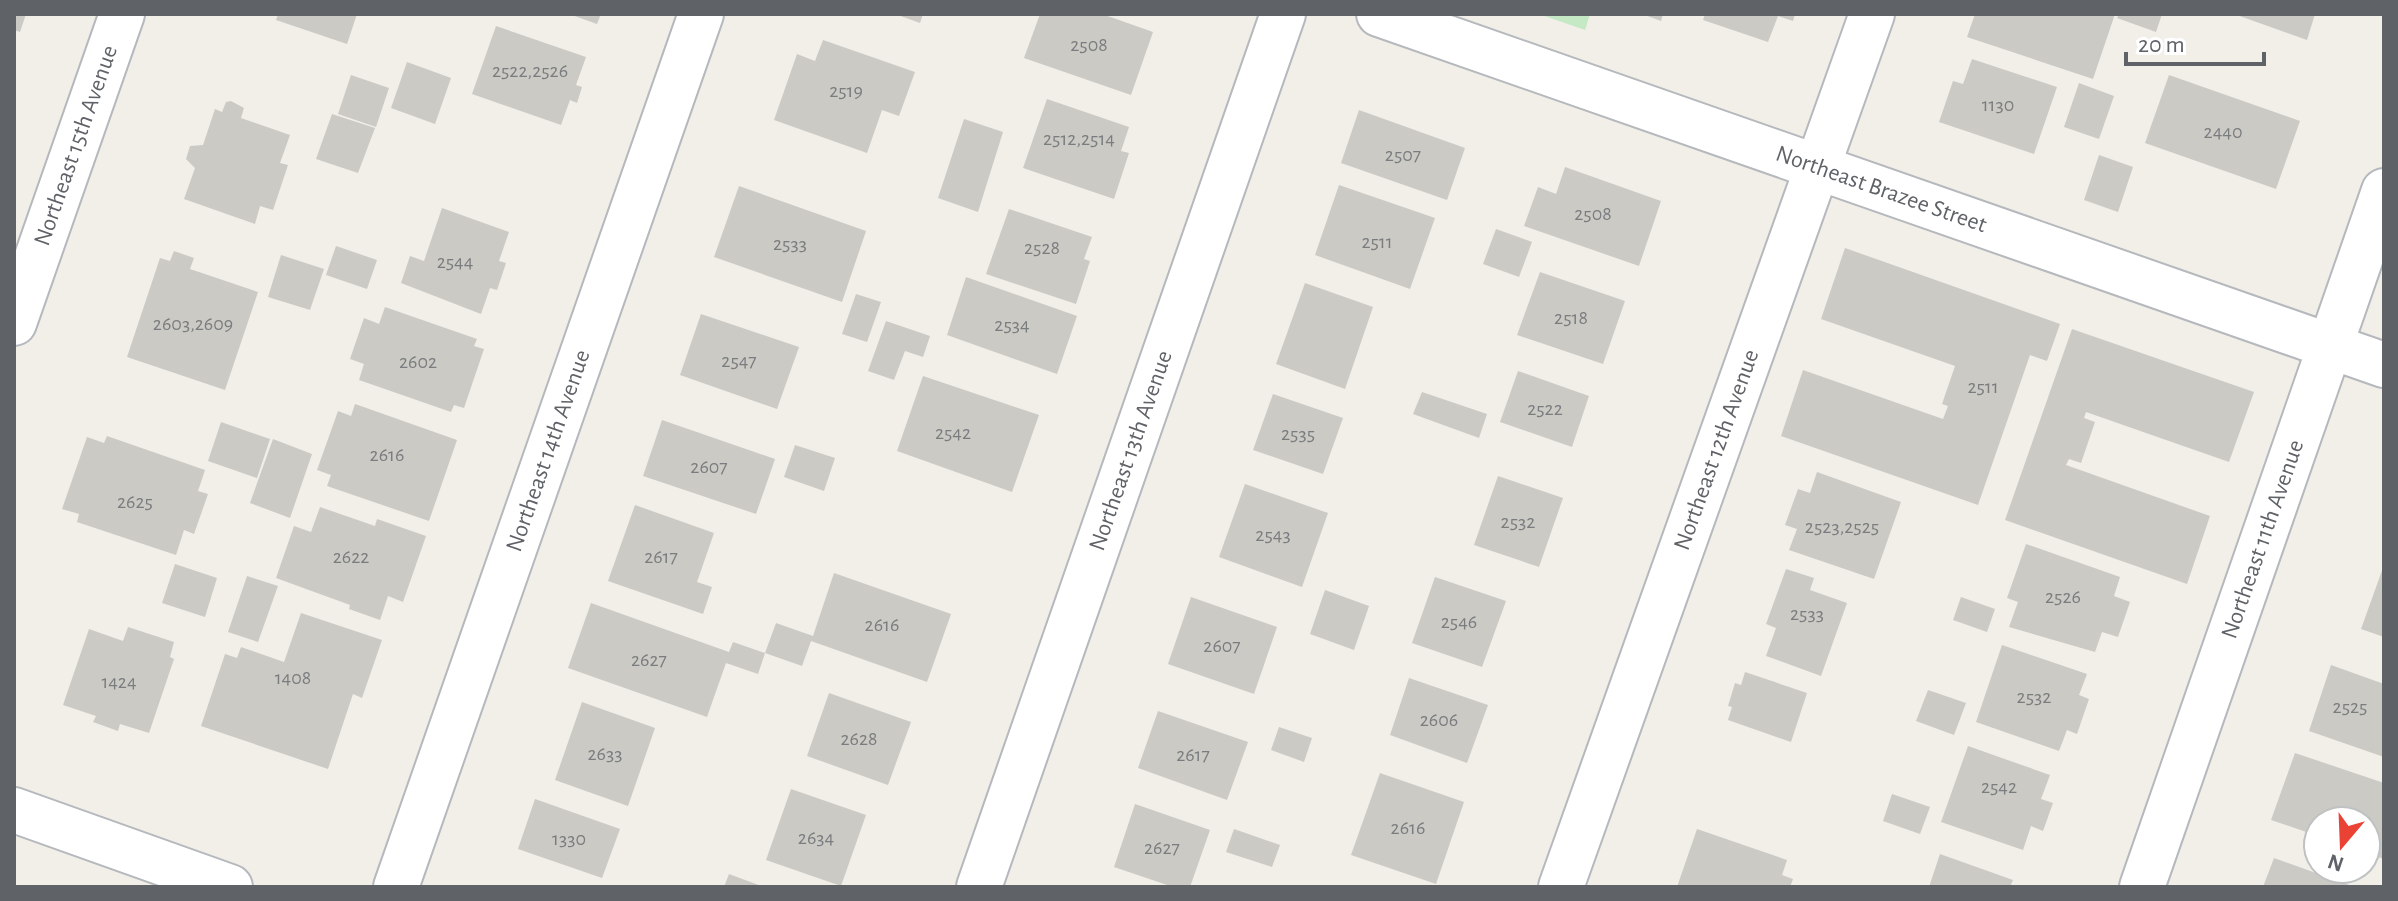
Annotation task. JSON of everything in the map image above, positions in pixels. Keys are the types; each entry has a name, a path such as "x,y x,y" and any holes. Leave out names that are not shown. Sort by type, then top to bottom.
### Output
{"street":[{"name":"Northeast 15th Avenue","path":"14,323 122,14"},
{"name":"Northeast 14th Avenue","path":"396,887 701,14"},
{"name":"Northeast 13th Avenue","path":"979,887 1283,14"},
{"name":"Northeast Brazee Street","path":"1379,14 2384,365"},
{"name":"Northeast 12th Avenue","path":"1561,887 1872,14"},
{"name":"Northeast 11th Avenue","path":"2142,887 2384,191"},
{"path":"14,810 230,887"}],"green space":[{"path":"1539,14 1590,14 1585,30"}],"building":[{"path":"14,14 26,14 20,32 14,30"},
{"path":"278,14 357,14 347,44 276,20"},
{"path":"569,14 601,14 597,24"},
{"path":"895,14 923,14 920,23"},
{"path":"1040,14 1102,14 1153,32 1131,95 1024,58"},
{"path":"1642,14 1663,14 1661,21"},
{"path":"1705,14 1795,14 1793,21 1778,16 1768,42 1703,20"},
{"path":"1975,14 2115,14 2093,79 1967,37"},
{"path":"2119,14 2162,14 2156,32 2117,18"},
{"path":"2234,14 2315,14 2307,40"},
{"path":"496,26 586,57 576,85 582,87 577,103 570,100 561,125 472,94"},
{"path":"823,40 915,72 899,116 882,110 867,153 774,120 797,54 815,61"},
{"path":"1972,59 2057,87 2034,154 1939,122 1953,81 1963,84"},
{"path":"407,62 451,78 435,124 391,108"},
{"path":"351,75 389,88 376,127 338,114"},
{"path":"2169,75 2300,121 2276,189 2145,143"},
{"path":"2079,83 2114,96 2099,139 2064,127"},
{"path":"1047,99 1129,127 1121,151 1129,153 1114,199 1023,168"},
{"path":"231,101 244,108 241,118 290,135 280,163 288,165 273,210 260,206 255,224 184,199 195,168 186,159 190,146 203,145 215,109 222,112 226,102"},
{"path":"1359,110 1465,148 1447,200 1341,163"},
{"path":"332,114 375,128 358,173 316,159"},
{"path":"964,119 1003,132 978,212 938,198"},
{"path":"2099,155 2133,167 2118,212 2084,200"},
{"path":"1565,167 1661,201 1639,266 1524,226 1538,187 1556,194"},
{"path":"1339,185 1435,218 1410,289 1315,255"},
{"path":"739,186 866,231 842,302 714,257"},
{"path":"442,208 509,232 499,261 506,263 497,290 490,288 481,314 401,283 410,256 424,261"},
{"path":"1009,209 1092,237 1084,259 1090,261 1076,304 986,274"},
{"path":"1496,229 1532,242 1519,277 1483,264"},
{"path":"336,246 377,260 367,289 326,275"},
{"path":"1845,248 2060,324 2047,361 2030,355 1978,505 1781,436 1803,370 1943,419 1948,406 1942,404 1955,366 1821,319"},
{"path":"174,251 194,258 190,269 258,292 225,390 127,357 160,258 170,261"},
{"path":"281,255 324,269 310,310 268,297"},
{"path":"1540,272 1625,301 1603,364 1517,335"},
{"path":"966,277 1077,316 1057,374 947,335"},
{"path":"1305,283 1373,307 1345,389 1276,364"},
{"path":"856,294 881,302 867,342 842,334"},
{"path":"385,307 477,339 474,346 484,349 464,408 454,405 451,412 359,380 364,364 350,359 364,318 379,324"},
{"path":"701,314 799,347 777,409 680,375"},
{"path":"886,321 930,336 923,357 905,351 894,380 868,371"},
{"path":"2072,329 2254,392 2229,462 2086,412 2084,418 2095,422 2081,463 2069,459 2066,465 2210,516 2187,584 2005,520"},
{"path":"1518,371 1589,396 1572,447 1500,422"},
{"path":"923,376 1039,415 1012,492 897,451"},
{"path":"1422,392 1487,414 1479,438 1413,414"},
{"path":"1273,394 1343,418 1323,474 1253,450"},
{"path":"355,404 457,440 429,521 327,486 331,475 317,470 338,411 351,416"},
{"path":"662,420 775,459 756,514 643,476"},
{"path":"221,422 270,439 257,478 208,461"},
{"path":"107,436 205,470 198,491 208,494 194,534 184,530 176,555 77,522 79,514 62,509 87,437 104,443"},
{"path":"273,439 312,454 290,518 250,503"},
{"path":"795,445 835,458 824,491 784,477"},
{"path":"1817,472 1901,502 1874,579 1789,550 1797,529 1785,525 1798,489 1810,493"},
{"path":"1498,476 1563,498 1539,567 1474,545"},
{"path":"1245,484 1328,513 1302,587 1219,557"},
{"path":"635,505 714,533 697,582 712,587 703,614 608,581"},
{"path":"320,507 375,526 377,519 426,536 403,602 388,596 380,620 349,609 350,605 276,578 294,526 311,532"},
{"path":"2026,544 2120,577 2114,596 2130,602 2118,637 2102,632 2095,652 2009,627 2018,602 2007,598"},
{"path":"175,564 217,578 205,617 162,603"},
{"path":"2384,565 2384,637 2361,629"},
{"path":"1786,569 1814,578 1810,590 1847,603 1821,676 1766,656 1776,628 1766,624"},
{"path":"834,573 951,614 927,682 811,641 802,666 765,653 776,623 813,636"},
{"path":"247,576 278,586 258,642 228,632"},
{"path":"1435,577 1506,601 1482,667 1412,643"},
{"path":"1325,590 1369,606 1354,650 1310,634"},
{"path":"1191,597 1277,627 1254,694 1168,664"},
{"path":"1961,597 1995,609 1987,632 1953,620"},
{"path":"591,603 729,652 733,642 765,653 758,674 726,663 707,717 568,668"},
{"path":"301,613 382,640 362,698 353,694 328,769 201,726 225,654 237,658 241,647 284,662"},
{"path":"128,627 174,642 170,657 174,659 149,733 120,724 118,731 93,722 96,716 63,705 89,629 123,641"},
{"path":"2002,645 2087,674 2079,695 2089,699 2077,734 2067,730 2059,751 1976,722"},
{"path":"2331,665 2384,684 2384,757 2309,731"},
{"path":"1745,672 1807,693 1791,742 1728,720 1732,707 1728,706 1735,683 1741,685"},
{"path":"1409,678 1488,705 1467,763 1390,735"},
{"path":"1928,690 1966,703 1954,735 1916,721"},
{"path":"829,693 911,722 888,785 807,756"},
{"path":"582,702 655,728 628,806 555,780"},
{"path":"1158,711 1248,742 1227,800 1138,768"},
{"path":"1279,727 1312,738 1304,762 1271,750"},
{"path":"1968,746 2050,775 2041,799 2053,803 2043,831 2031,826 2023,850 1941,822"},
{"path":"2295,753 2384,783 2384,859 2382,805 2302,805 2302,831 2271,820"},
{"path":"1380,773 1464,802 1436,884 1351,855"},
{"path":"791,789 866,815 841,886 766,860"},
{"path":"1892,794 1930,807 1920,834 1883,821"},
{"path":"535,799 620,829 602,878 518,849"},
{"path":"1135,804 1210,830 1190,887 1173,887 1114,867"},
{"path":"1234,829 1280,845 1272,867 1226,852"},
{"path":"1697,829 1787,860 1782,875 1793,879 1790,887 1677,887"},
{"path":"1940,854 2013,880 2010,887 1929,887"},
{"path":"2274,858 2302,868 2302,885 2355,887 2263,887"},
{"path":"729,874 764,887 724,887"}]}
